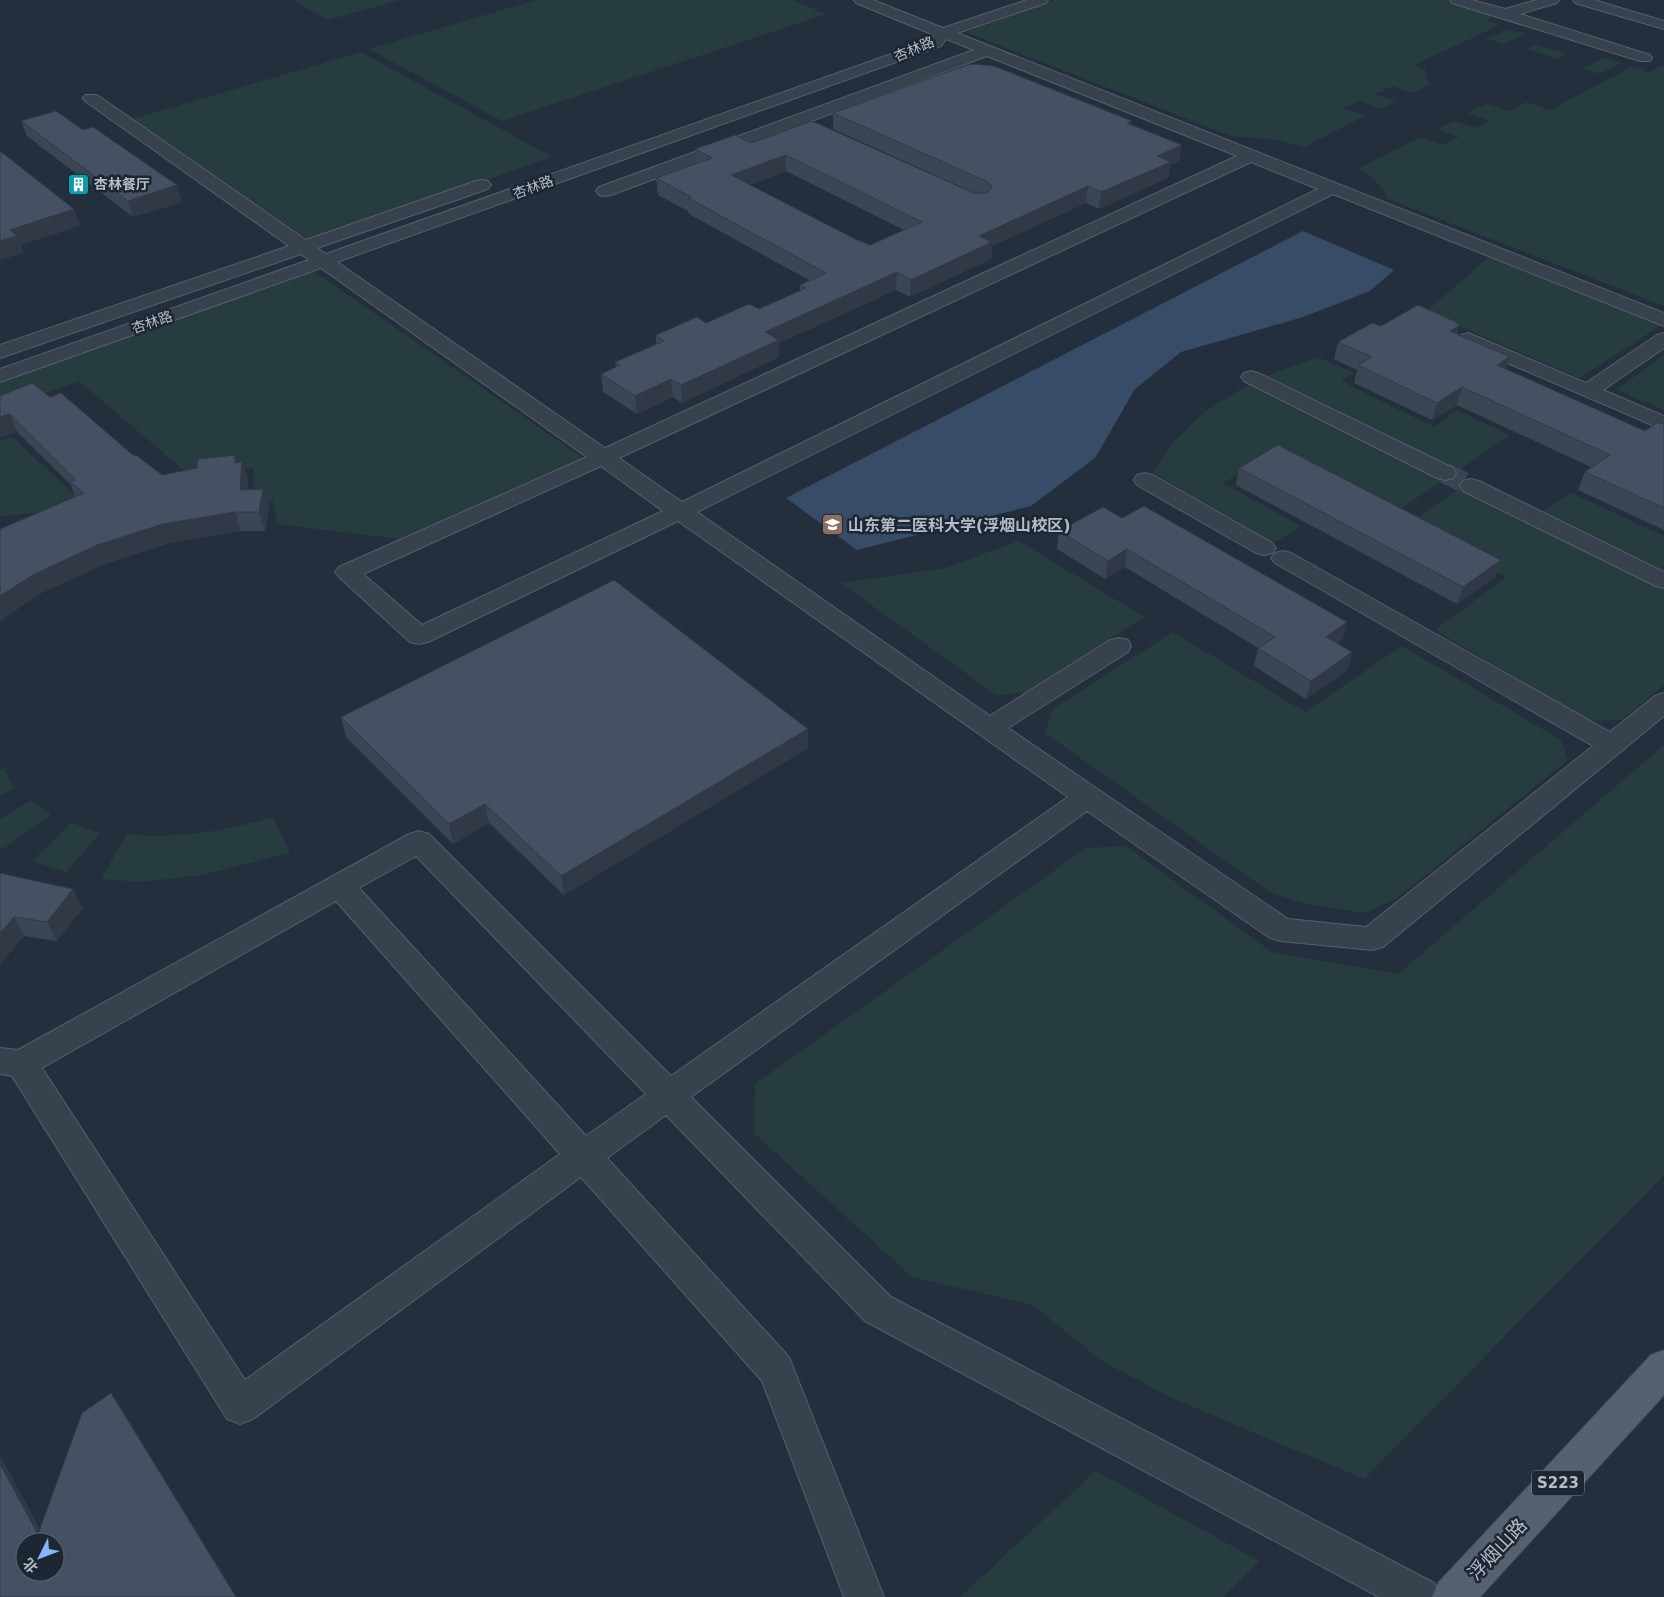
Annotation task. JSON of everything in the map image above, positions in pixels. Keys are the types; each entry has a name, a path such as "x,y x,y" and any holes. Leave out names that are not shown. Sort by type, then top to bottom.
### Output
{"main road":[{"name":"浮烟山路","path":"1452,1597 1664,1368"}],"lane":[{"path":"860,0 1664,320"},
{"path":"943,33 1042,0"},
{"path":"1457,0 1653,55"},
{"path":"1505,14 1552,0"},
{"path":"1580,0 1664,25"},
{"name":"杏林路","path":"716,104 913,35 943,33"},
{"name":"杏林路","path":"0,376 936,43 943,33"},
{"path":"605,191 986,51"},
{"path":"91,98 989,728 1281,930 1372,939 1664,702"},
{"path":"796,120 814,128"},
{"path":"1250,156 604,457 347,572 419,636 681,511 1333,188"},
{"name":"杏林路","path":"0,352 500,178"},
{"path":"1462,337 1664,424"},
{"path":"1588,391 1664,339"},
{"path":"1252,377 1446,473"},
{"path":"1145,480 1612,745"},
{"path":"1471,486 1664,581"},
{"path":"989,728 1119,646"},
{"path":"1088,797 668,1095 582,1156 240,1406 11,1063 419,842 668,1095 878,1309 1420,1597"},
{"path":"340,886 776,1370 864,1597"}],"green space":[{"path":"292,0 400,0 328,20"},
{"path":"536,0 792,0 826,14 502,121 369,49"},
{"path":"1055,0 1445,0 1497,15 1485,20 1500,25 1414,65 1425,69 1429,85 1412,93 1392,86 1376,94 1396,101 1380,109 1360,101 1344,108 1365,116 1304,147 1277,140 1231,136 968,33 969,31"},
{"path":"1509,29 1525,34 1503,44 1487,39"},
{"path":"1537,45 1567,54 1558,59 1527,49"},
{"path":"361,52 552,157 311,241 133,119"},
{"path":"1604,58 1621,63 1600,74 1583,68"},
{"path":"1662,65 1664,66 1664,306 1388,199 1376,181 1359,168 1420,137 1444,145 1459,137 1437,129 1454,121 1476,128 1490,121 1468,113 1486,104 1509,111 1527,102 1550,110 1631,67 1649,73"},
{"path":"1490,256 1661,325 1580,378 1426,312"},
{"path":"312,270 583,458 400,539 277,524 273,501 254,502 254,468 193,478 79,381 0,410 0,380"},
{"path":"1664,354 1664,410 1617,390"},
{"path":"1318,357 1354,373 1341,381 1434,427 1457,410 1510,435 1459,470 1266,376"},
{"path":"1252,382 1445,479 1391,515 1272,454 1223,483 1301,526 1274,543 1152,472 1175,441 1206,411"},
{"path":"12,437 78,498 67,511 0,516 0,441"},
{"path":"1461,487 1664,589 1664,685 1622,720 1588,721 1435,630 1506,577 1407,525"},
{"path":"1571,493 1664,536 1664,572 1542,512"},
{"path":"1019,541 1144,617 1026,692 996,695 841,583 945,568"},
{"path":"1173,632 1305,712 1402,646 1561,740 1568,760 1396,899 1365,913 1302,903 1271,893 1045,733 1053,709"},
{"path":"1664,745 1664,1175 1364,1479 1174,1399 1100,1360 1033,1305 912,1277 754,1133 755,1084 1086,848 1126,846 1272,952 1398,974"},
{"path":"4,769 14,789 0,795 0,770"},
{"path":"32,800 51,814 3,849 0,847 0,819"},
{"path":"273,817 290,853 202,875 141,882 101,879 127,834 165,836 201,833 236,827"},
{"path":"72,823 100,833 66,872 32,861"},
{"path":"1096,1471 1259,1561 1223,1597 960,1597"}],"water":[{"path":"1303,231 1394,270 1370,291 1303,317 1181,352 1135,389 1095,458 1031,506 857,550 786,498"}],"building":[{"path":"967,65 994,66 1132,121 1127,123 1182,145 1157,156 1171,162 1101,192 1088,186 979,236 992,242 911,280 897,272 765,332 779,340 681,385 671,379 635,396 601,374 620,365 615,362 664,341 656,335 697,317 706,323 749,304 759,309 806,288 800,285 826,273 688,198 691,197 656,178 712,158 695,149 735,135 751,143 812,121 974,193 987,193 992,187 988,182 833,113","holes":["786,155 922,222 870,245 731,175"]},
{"path":"56,111 83,130 93,127 177,185 128,201 21,121"},
{"path":"0,151 74,209 10,230 17,236 0,241"},
{"path":"1418,305 1456,322 1459,326 1450,331 1510,357 1497,365 1645,431 1658,422 1664,424 1664,508 1585,472 1610,455 1462,387 1437,403 1358,365 1372,357 1338,342 1372,323 1381,326"},
{"path":"32,383 50,397 61,393 134,456 136,455 162,475 197,468 198,459 235,455 235,463 242,462 240,490 263,489 259,512 235,512 163,524 97,545 33,575 0,596 0,529 84,493 70,482 76,480 10,414 0,417 0,396"},
{"path":"1278,445 1501,560 1463,587 1239,468"},
{"path":"1144,506 1347,622 1326,637 1352,652 1311,681 1258,648 1275,637 1127,549 1108,561 1059,531 1103,507 1122,518"},
{"path":"614,580 808,729 561,876 485,804 449,824 341,717"},
{"path":"0,873 73,889 47,922 14,917 0,933"},
{"path":"111,1393 236,1597 0,1597 0,1464 37,1532 15,1532 15,1582 65,1582 65,1532 39,1532 82,1413"}],"tunnel":[{"path":"1445,473 1471,486"}],"place":[{"name":"杏林餐厅","path":"78,184"},
{"name":"山东第二医科大学(浮烟山校区)","path":"832,525"}]}
